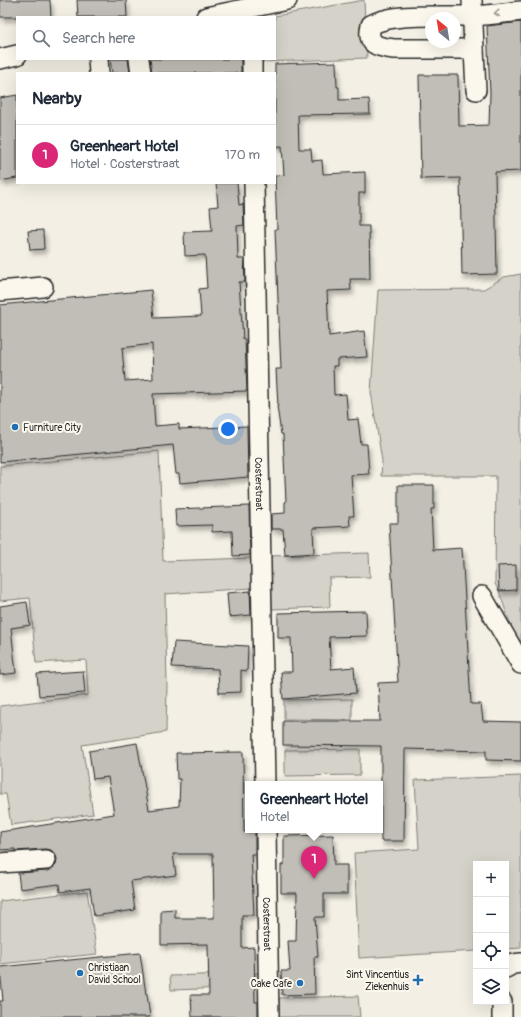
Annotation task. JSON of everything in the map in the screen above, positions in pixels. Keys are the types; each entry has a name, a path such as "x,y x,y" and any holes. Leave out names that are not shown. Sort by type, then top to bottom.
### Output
{"street":[{"path":"211,16 287,0"},
{"path":"474,49 394,50 381,48 374,44 370,38 371,25 378,20 394,17 472,8 521,11"},
{"path":"472,8 476,90"},
{"path":"0,59 16,55"},
{"path":"98,60 99,72"},
{"path":"139,60 141,72"},
{"path":"252,60 252,72"},
{"name":"Costerstraat","path":"254,184 265,781"},
{"path":"0,292 43,287"},
{"path":"482,596 521,664"},
{"name":"Costerstraat","path":"266,833 269,1017"},
{"path":"0,863 46,860"},
{"path":"509,966 521,963"},
{"path":"502,1005 502,1017"}],"shaded area":[{"path":"364,0 367,58 263,62 263,60 276,60 275,16"},
{"path":"521,274 521,653 499,591 495,584 496,476 381,476 382,461 371,392 378,290 484,289 504,277"},
{"path":"159,451 163,561 251,558 252,588 165,594 167,685 166,732 82,745 93,814 11,825 6,794 0,794 0,706 88,695 86,660 36,663 30,598 0,601 0,466"},
{"path":"369,553 370,577 329,578 330,607 272,609 270,556"},
{"path":"352,699 352,720 284,719 284,700"},
{"path":"360,749 360,775 285,776 285,750"},
{"path":"521,776 521,948 509,949 509,861 473,861 473,951 359,958 354,853 419,849 415,780"},
{"path":"87,891 97,954 0,964 0,901"},
{"path":"260,973 260,987 171,990 170,976"},
{"path":"358,996 360,1017 279,1017 279,998"}],"building":[{"path":"0,0 50,0 51,16 0,17"},
{"path":"77,0 126,0 127,16 78,16"},
{"path":"521,22 521,171 495,172 497,274 462,275 460,178 421,179 419,75 458,75 459,126 489,125 490,93 487,26"},
{"path":"110,60 128,60 130,72 112,72"},
{"path":"150,60 241,60 241,72 152,72"},
{"path":"336,62 339,100 369,99 370,114 298,115 299,149 311,149 312,161 322,160 323,174 365,172 365,193 359,193 359,226 369,226 370,279 350,279 351,290 327,291 329,336 364,331 367,357 337,359 337,366 333,366 334,395 346,394 348,420 358,419 361,444 367,444 369,474 351,475 354,516 349,516 350,526 313,528 314,553 285,555 283,529 271,529 271,514 285,513 286,502 283,434 281,434 277,406 276,369 281,369 275,229 277,229 275,184 276,176 284,175 282,146 276,147 275,64"},
{"path":"16,95 16,178 0,181 0,98"},
{"path":"216,184 237,184 239,205 243,204 244,225 237,226 238,259 244,259 245,282 239,282 243,339 245,339 247,391 153,394 155,426 179,424 179,429 247,426 248,477 180,483 179,474 176,474 173,445 0,462 0,305 151,290 154,318 201,316 199,289 207,288 205,255 185,256 184,232 212,231 210,207 218,206","holes":["152,344 153,379 125,381 122,348"]},
{"path":"43,230 44,249 30,250 28,231"},
{"path":"398,485 434,485 434,509 431,509 433,550 462,548 471,704 481,704 483,721 521,722 521,761 486,760 486,751 405,749 404,841 381,841 381,833 383,833 383,781 381,781 381,746 283,745 283,721 380,721 378,683 398,682 389,523 398,523"},
{"path":"249,506 250,555 233,556 232,531 212,532 212,525 176,526 175,509"},
{"path":"516,565 516,590 499,591 498,566"},
{"path":"250,591 251,615 229,617 227,593"},
{"path":"27,602 30,625 11,628 16,673 0,675 0,606"},
{"path":"366,611 367,636 329,637 331,669 354,667 356,693 283,699 281,672 292,672 291,638 278,638 278,613"},
{"path":"174,642 248,646 247,671 241,670 241,692 219,693 218,669 172,667"},
{"path":"83,671 85,693 39,696 37,674"},
{"path":"137,743 149,810 179,806 180,779 177,779 176,753 243,752 244,832 255,833 255,854 251,854 254,915 242,915 242,948 254,947 255,1002 258,1002 258,1017 192,1017 191,995 209,995 208,944 161,945 161,910 175,909 175,918 214,918 213,854 173,854 176,875 131,881 135,910 94,916 90,888 60,892 59,884 20,889 18,873 47,871 56,865 57,859 51,850 45,849 15,851 15,849 0,850 0,832 114,814 108,777 93,779 89,751"},
{"path":"333,835 334,865 347,865 347,894 324,894 324,917 315,917 318,957 314,957 315,994 282,995 281,971 290,971 288,941 296,941 297,893 281,893 281,865 284,865 284,836"},
{"path":"140,953 150,1017 0,1017 0,1001 3,1001 0,967"}],"place":[{"name":"Furniture City","path":"15,427"},
{"name":"Greenheart Hotel","path":"314,879"},
{"name":"Christiaan David School","path":"80,973"},
{"name":"Sint Vincentius Ziekenhuis","path":"418,980"},
{"name":"Cake Cafe","path":"300,983"}]}
